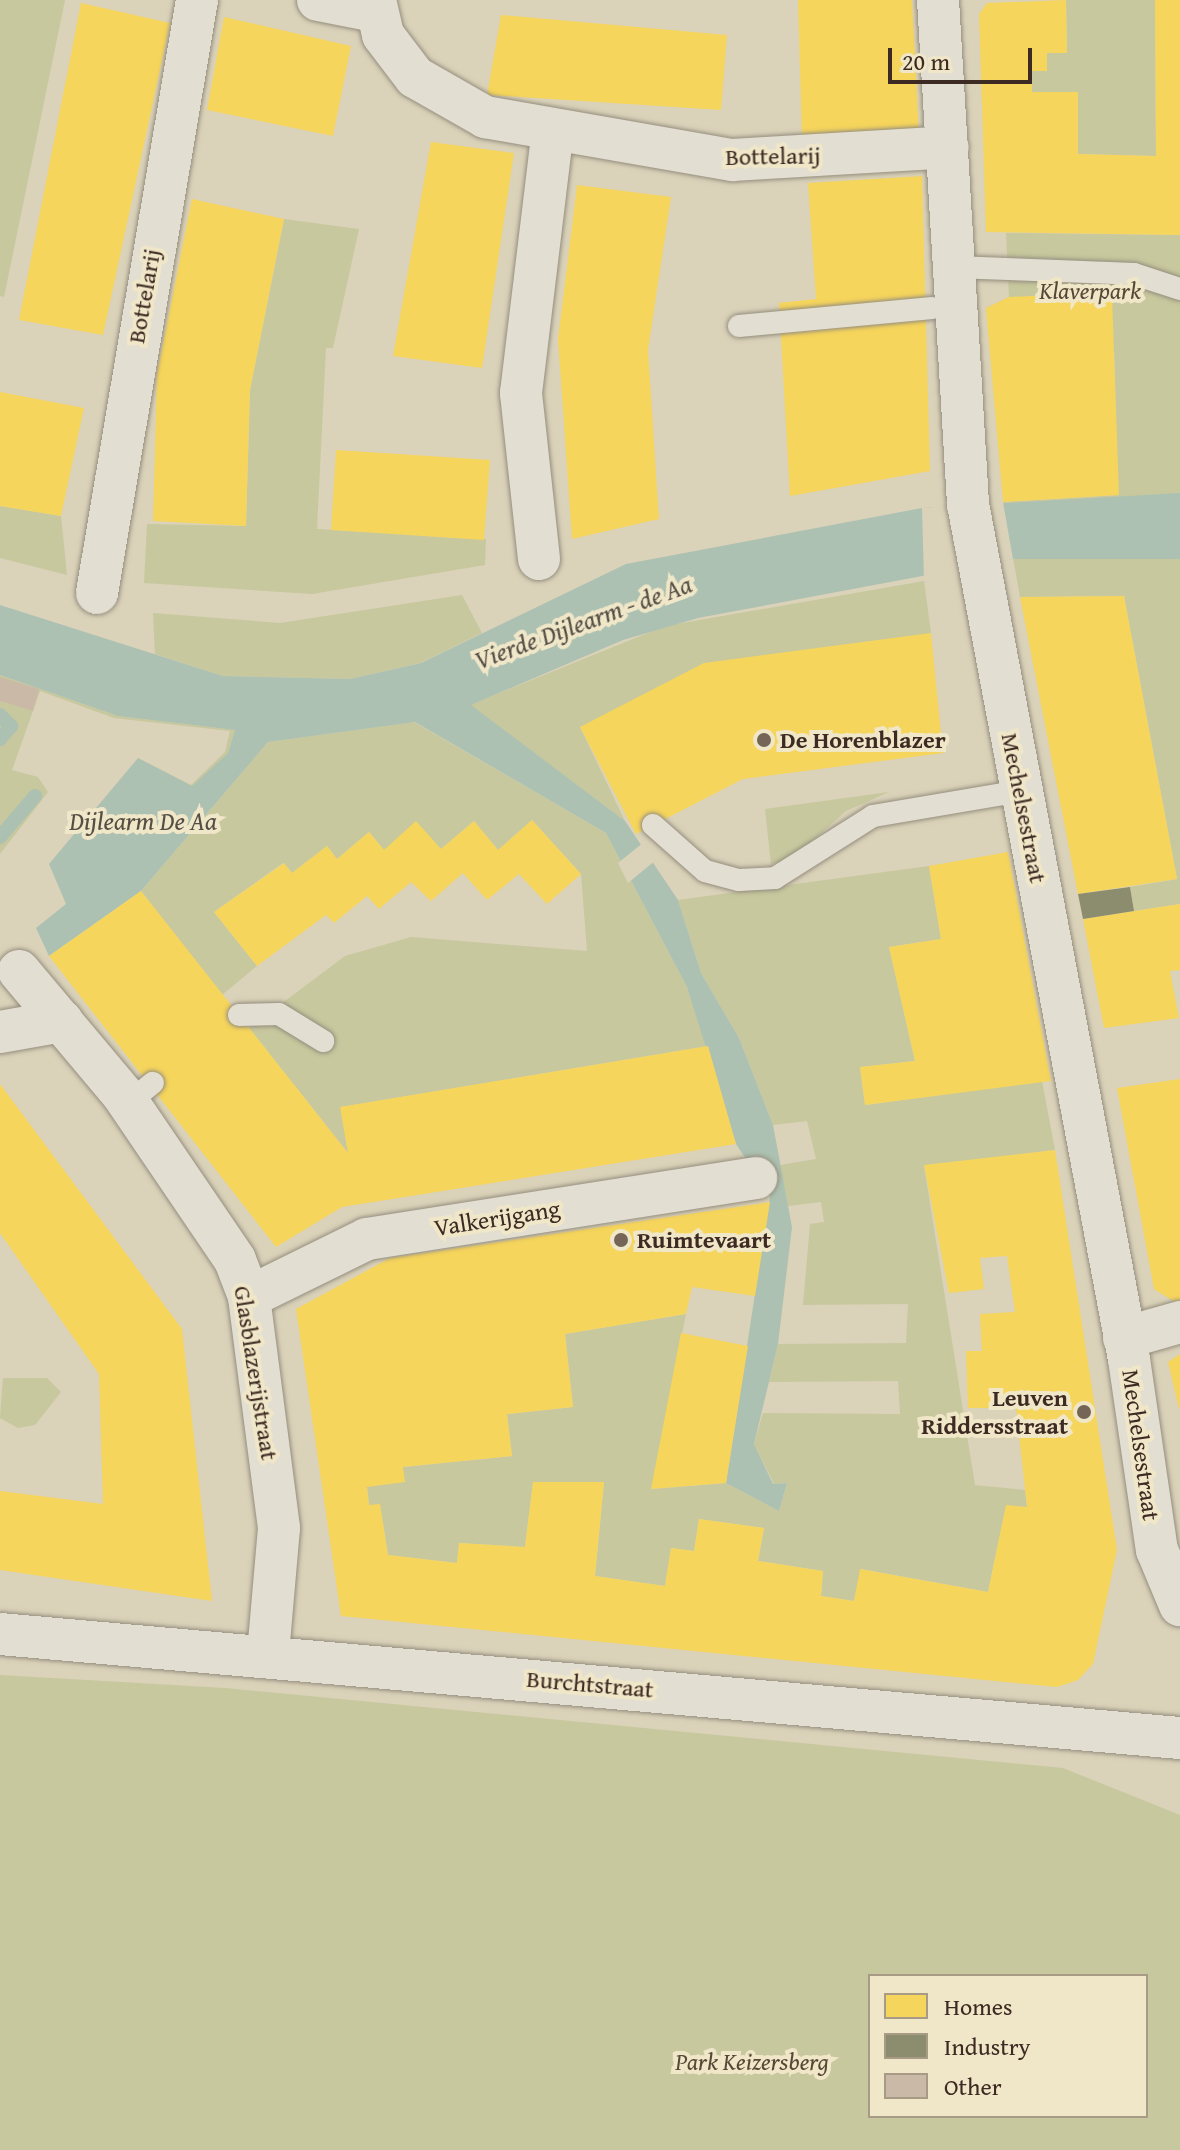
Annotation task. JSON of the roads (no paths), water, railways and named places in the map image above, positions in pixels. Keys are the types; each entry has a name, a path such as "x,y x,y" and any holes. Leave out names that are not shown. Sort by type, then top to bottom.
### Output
{"street":[{"name":"Bottelarij","path":"97,593 197,0"},
{"path":"318,0 374,6"},
{"name":"Mechelsestraat","path":"938,0 968,504 1124,1338 1157,1550 1180,1605"},
{"name":"Bottelarij","path":"374,6 400,59 439,93 485,117 732,160 948,147"},
{"path":"539,559 521,393 553,130"},
{"name":"Glasblazerijstraat","path":"19,971 62,1021 140,1093 235,1260 249,1297 279,1528 268,1654"},
{"path":"0,1032 62,1021"},
{"name":"Valkerijgang","path":"249,1297 367,1239 756,1178"},
{"path":"1124,1338 1180,1322"},
{"name":"Burchtstraat","path":"0,1634 268,1654 1180,1738"}],"lane":[{"path":"955,267 1134,274 1180,289"},
{"path":"739,326 932,308"},
{"path":"653,825 705,871 739,880 775,878 873,816 1021,791"},
{"path":"239,1015 279,1014 323,1041"}],"water":[{"path":"1180,493 1180,559 1013,559 698,618 623,640 471,705 625,821 678,900 701,973 739,1038 773,1125 792,1227 778,1344 754,1444 773,1484 787,1483 779,1511 726,1483 770,1196 736,1144 687,987 606,833 415,722 268,742 141,891 49,956 36,928 66,904 49,864 138,758 192,786 228,753 235,730 118,716 0,675 0,605 223,676 350,679 421,663 626,564 922,508"}],"waterway":[{"path":"0,715 11,726 0,739"},
{"path":"0,837 35,796"}],"place":[{"name":"De Horenblazer","path":"764,740"},
{"name":"Ruimtevaart","path":"621,1240"},
{"name":"Leuven Riddersstraat","path":"1084,1412"}],"park label":[{"name":"Klaverpark","path":"1090,291"},
{"name":"Park Keizersberg","path":"752,2062"}],"water label":[{"name":"Vierde Dijlearm - de Aa","path":"583,622"},
{"name":"Dijlearm De Aa","path":"143,821"}]}
